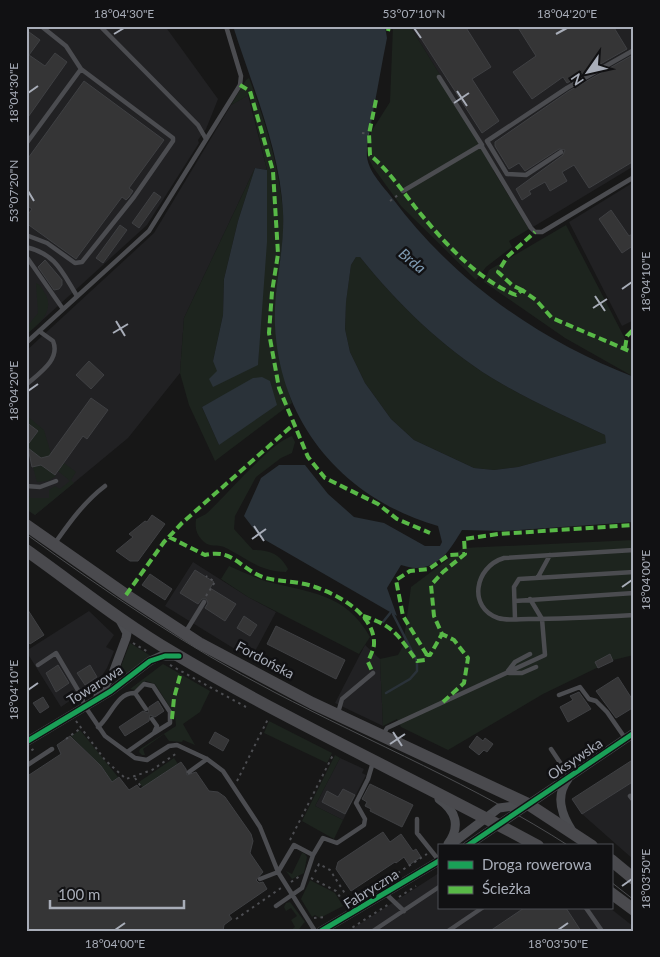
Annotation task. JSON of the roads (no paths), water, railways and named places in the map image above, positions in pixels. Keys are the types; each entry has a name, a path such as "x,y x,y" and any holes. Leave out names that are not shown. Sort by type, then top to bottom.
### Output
{"main road":[{"name":"Fordońska","path":"26,524 185,633 279,685 382,736 506,792 528,804"},
{"path":"26,550 116,615 179,656 374,761 534,844"},
{"path":"528,804 589,844"},
{"path":"612,861 634,879"},
{"path":"612,894 634,910"}],"street":[{"name":"Towarowa","path":"95,700 113,673 126,638 125,627 116,615"},
{"name":"Towarowa","path":"26,742 84,705 111,691 157,657 179,656"},
{"name":"Oksywska","path":"504,828 528,804 634,733"},
{"path":"569,776 562,790 560,804 563,815 572,832"},
{"path":"412,780 445,804 453,813 456,830 449,844"},
{"path":"451,844 502,807 528,804"},
{"path":"472,844 504,828"},
{"name":"Fabryczna","path":"321,931 386,894 435,858"}],"lane":[{"path":"26,235 47,243 75,263 84,261 134,197 173,141 173,138 81,70 66,46 41,26"},
{"path":"100,26 198,125 206,139"},
{"path":"26,343 149,231 242,81 226,26"},
{"path":"403,191 481,146 567,88 634,50"},
{"path":"26,144 81,70"},
{"path":"439,77 535,232 542,232 634,177"},
{"path":"487,141 507,174 526,175 561,152"},
{"path":"26,247 40,251 53,259 77,296"},
{"path":"26,256 63,309"},
{"path":"26,385 48,366 54,353 53,341 39,331"},
{"path":"26,486 40,487 56,480"},
{"path":"54,544 80,509 105,486"},
{"path":"634,550 504,558 490,565 481,575 478,584 479,594 487,610 501,619 542,619 634,614"},
{"path":"538,576 550,555"},
{"path":"515,620 514,587 519,579 538,576 634,572"},
{"path":"515,600 634,593"},
{"path":"185,633 204,600"},
{"path":"382,736 387,728 545,655 542,619 530,600"},
{"path":"38,665 56,653 98,727 108,740 127,752 145,761 169,746 176,745 207,759 223,771 257,822 266,838 278,872 315,931"},
{"path":"505,673 515,662 530,654"},
{"path":"505,673 522,673 536,667"},
{"path":"338,714 342,699 373,673"},
{"path":"127,752 170,723 170,712 153,686 144,684 135,693"},
{"path":"559,695 580,687 589,699 596,701 607,712 626,738"},
{"path":"98,727 107,720 117,701 129,692 135,693 146,709"},
{"path":"152,719 157,726 154,733"},
{"path":"26,766 52,749"},
{"path":"551,749 569,776"},
{"path":"189,772 207,759"},
{"path":"276,906 302,888 309,878 313,855 323,838 337,843 364,825 365,819 356,803 368,779 374,761"},
{"path":"630,796 634,801"},
{"path":"417,819 417,833 435,858"},
{"path":"260,879 278,872 294,845 313,855"},
{"path":"373,931 438,888"},
{"path":"386,894 404,911"},
{"path":"448,931 479,910"},
{"path":"587,910 602,931"}],"water":[{"name":"Brda","path":"233,26 385,26 387,38 367,146 368,163 371,169 381,185 443,256 501,305 565,345 634,377 634,522 504,531 462,530 444,556 432,565 416,568 401,565 387,588 397,616 260,537 244,516 261,478 279,465 305,465 328,494 354,517 384,523 425,546 440,546 442,542 438,526 404,514 374,497 346,477 323,453 304,425 289,395 280,362 275,326 283,227 281,188 271,141","holes":["356,257 360,257 405,308 473,366 548,408 605,435 606,443 518,467 494,470 474,468 414,440 391,419 365,383 350,352 345,329 346,302 351,265"]},
{"path":"255,168 267,170 267,242 258,365 213,387 209,379 217,371 213,361 223,315 224,279 238,221"},
{"path":"262,377 270,381 277,405 219,445 202,407 253,378"}],"waterway":[{"path":"383,622 391,612"},
{"path":"386,693 410,679 417,671 417,661 393,614"}],"tram line":[{"path":"26,534 86,577 178,638 242,675 461,784 534,824 566,844"},
{"path":"612,883 634,900"}]}
